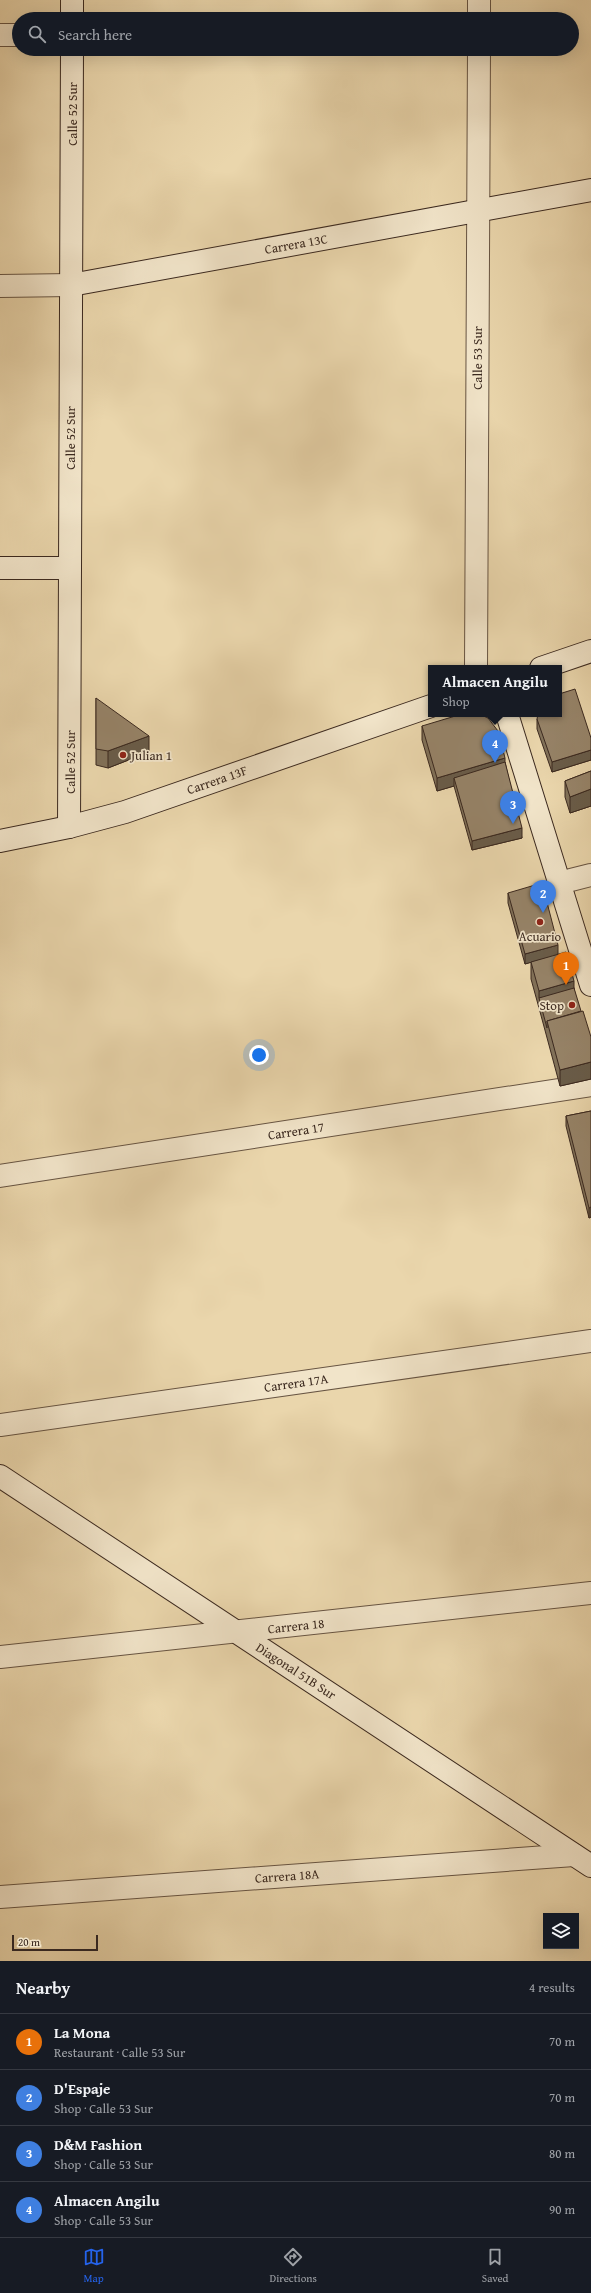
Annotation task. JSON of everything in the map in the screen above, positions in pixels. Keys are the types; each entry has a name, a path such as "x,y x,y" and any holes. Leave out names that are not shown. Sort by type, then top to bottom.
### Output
{"street":[{"path":"72,0 72,12"},
{"path":"479,0 479,12"},
{"path":"0,35 12,35"},
{"name":"Calle 52 Sur","path":"69,827 72,56"},
{"name":"Calle 53 Sur","path":"476,665 478,56"},
{"name":"Carrera 13C","path":"0,286 71,284 591,190"},
{"path":"0,568 70,568"},
{"path":"550,665 591,651"},
{"name":"Carrera 13F","path":"0,841 69,827 125,812 428,707"},
{"path":"508,717 591,985"},
{"path":"559,883 591,875"},
{"name":"Carrera 17","path":"0,1176 591,1085"},
{"name":"Carrera 17A","path":"0,1425 591,1341"},
{"name":"Diagonal 51B Sur","path":"0,1476 583,1861"},
{"name":"Carrera 18","path":"0,1657 591,1593"},
{"name":"Carrera 18A","path":"0,1897 583,1861"}],"building":[{"path":"575,689 591,738 591,750 552,762 537,719 537,717 562,717 562,693"},
{"path":"96,698 149,736 108,751 96,749"},
{"path":"452,717 486,717 498,731 505,758 437,778 422,726"},
{"path":"505,762 522,828 472,841 454,778"},
{"path":"591,771 591,789 570,797 565,781"},
{"path":"542,883 558,945 525,954 508,893"},
{"path":"566,952 574,981 539,991 531,962"},
{"path":"574,988 581,1011 547,1021 547,1028 539,998"},
{"path":"583,1011 591,1037 591,1062 560,1070 547,1021"},
{"path":"591,1111 591,1207 589,1208 566,1116"}],"place":[{"name":"Julian 1","path":"123,755"},
{"name":"Almacen Angilu","path":"495,763"},
{"name":"D&M Fashion","path":"513,824"},
{"name":"D'Espaje","path":"543,913"},
{"name":"Acuario","path":"540,922"},
{"name":"La Mona","path":"566,985"},
{"name":"Stop","path":"572,1005"}]}
